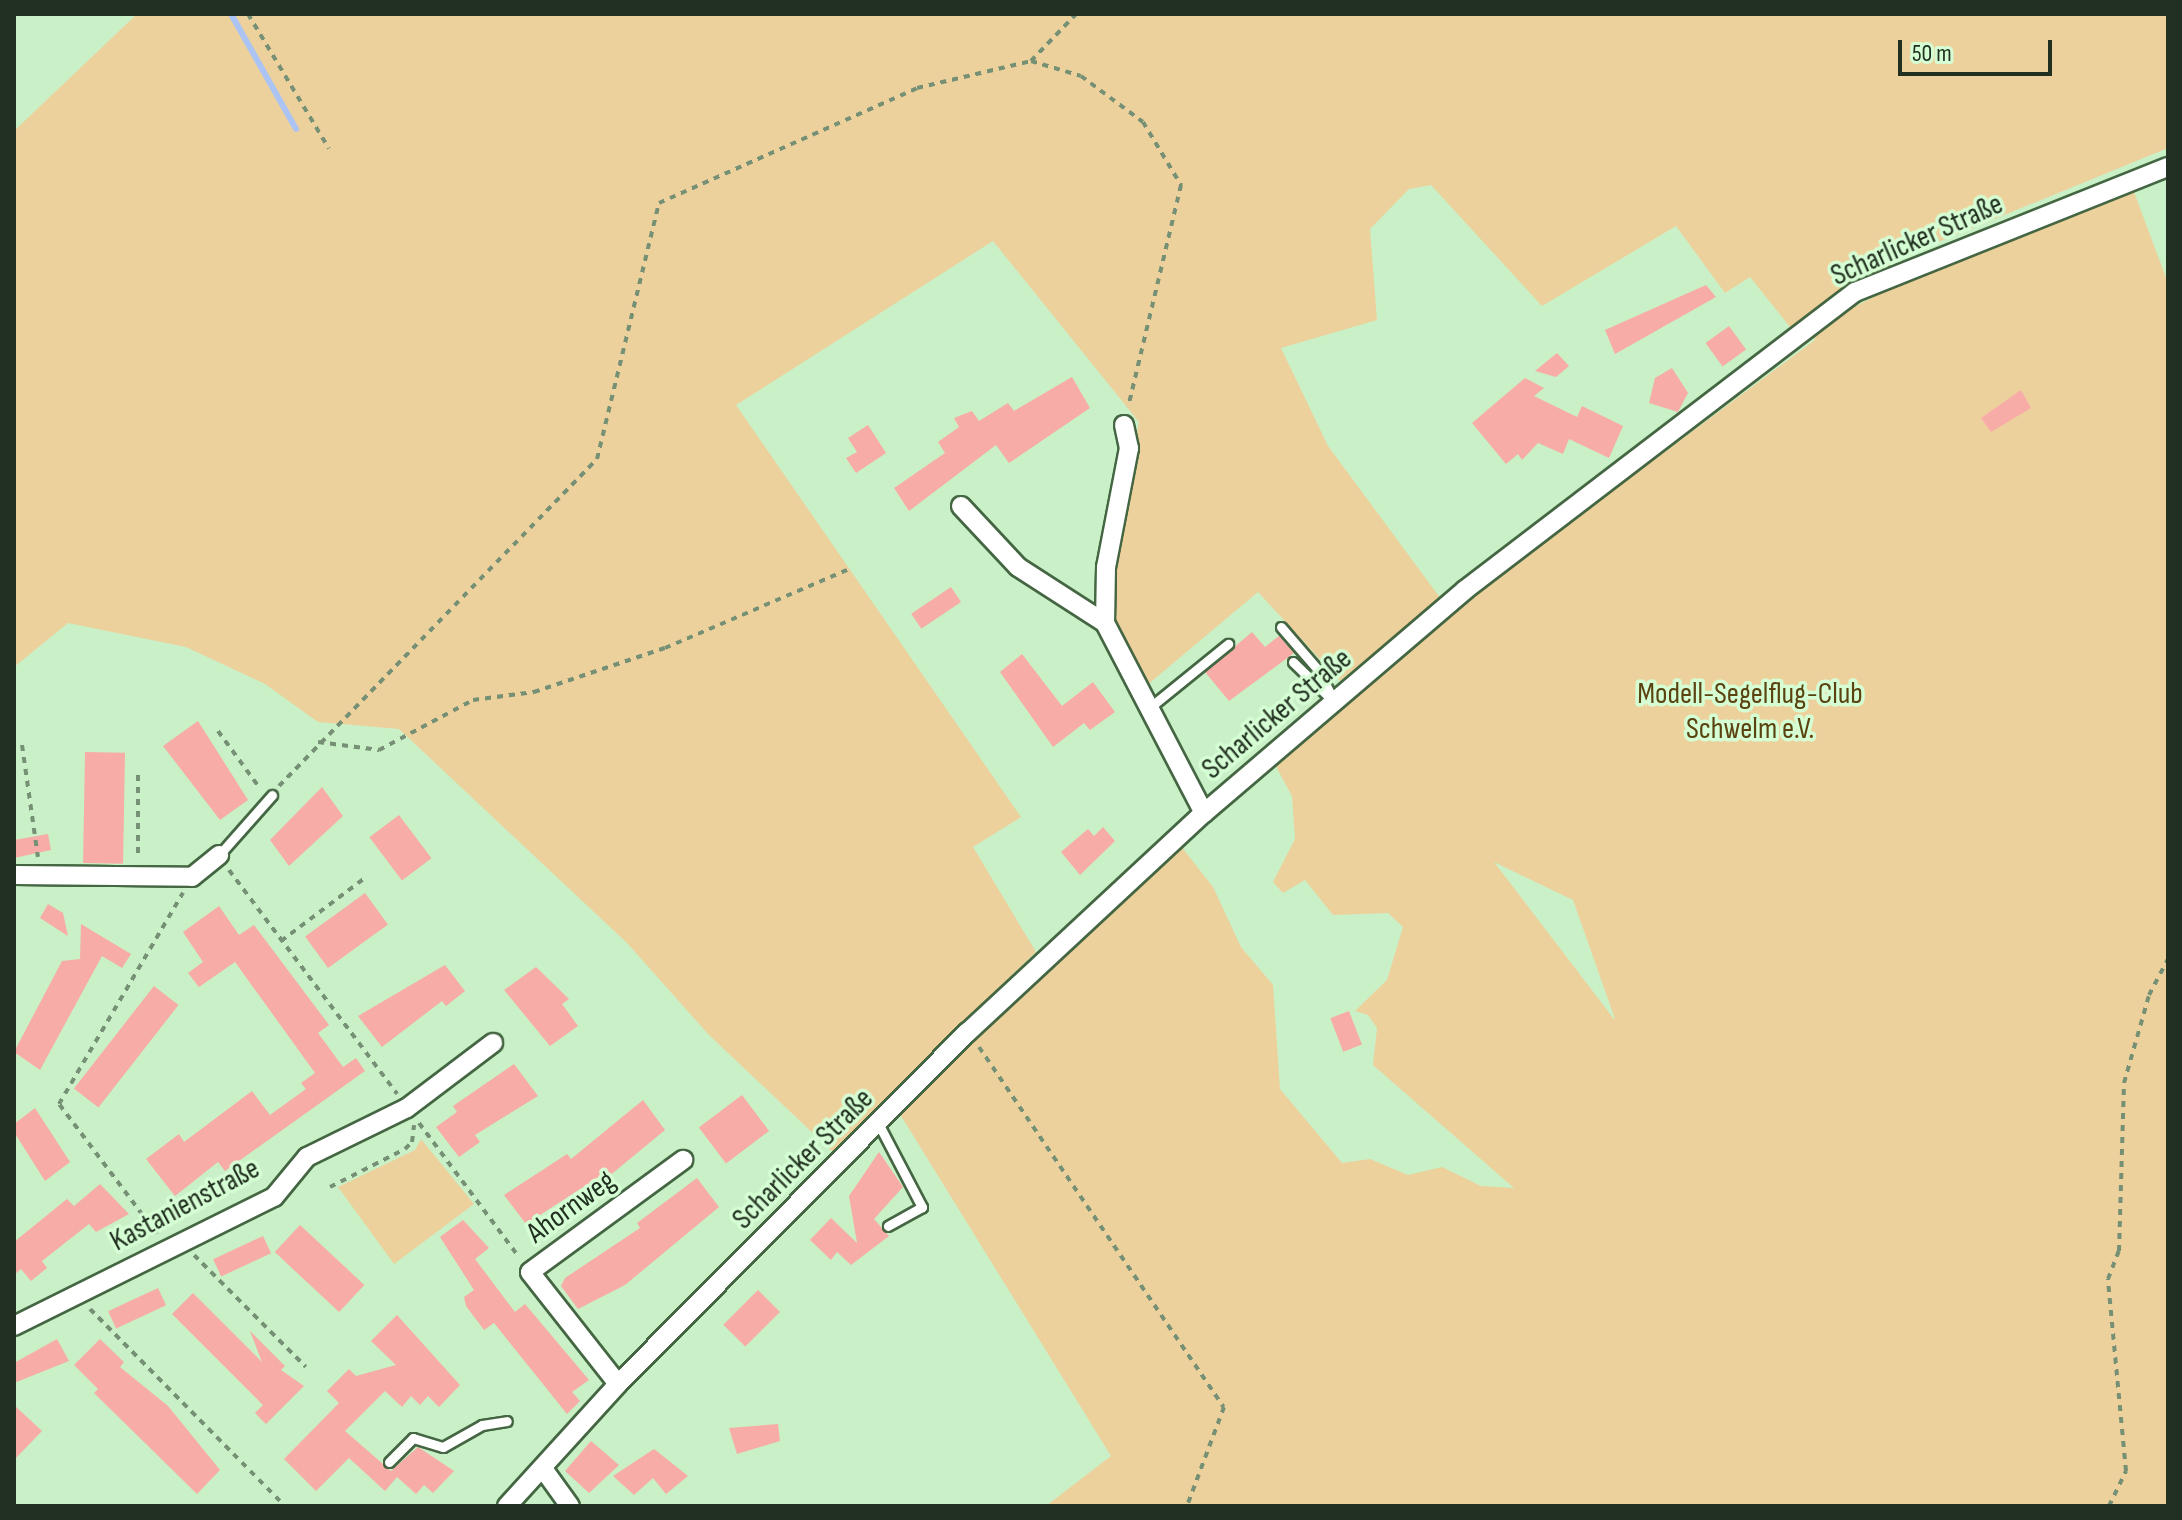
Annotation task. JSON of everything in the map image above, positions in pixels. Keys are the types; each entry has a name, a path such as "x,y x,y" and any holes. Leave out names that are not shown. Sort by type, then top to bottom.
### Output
{"street":[{"name":"Scharlicker Straße","path":"507,1506 544,1470 618,1384 968,1032 1204,813 1477,580 1855,292 2168,167"},
{"path":"1124,425 1129,448 1106,567 1105,623 1204,813"},
{"path":"961,506 1018,567 1105,623"},
{"path":"14,875 192,877 219,855"},
{"name":"Kastanienstraße","path":"14,1326 74,1293 274,1197 307,1157 407,1108 493,1043"},
{"name":"Ahornweg","path":"618,1384 530,1272 683,1160"},
{"path":"544,1470 570,1506"}],"lane":[{"path":"1281,627 1319,671 1334,702"},
{"path":"1149,708 1228,644"},
{"path":"1293,662 1334,702"},
{"path":"219,855 270,797"},
{"path":"878,1123 922,1207 888,1226"},
{"path":"389,1462 413,1438 443,1447 482,1425 507,1421"}],"path":[{"path":"248,14 329,149"},
{"path":"1031,61 1076,14"},
{"path":"218,731 270,797 318,742 597,459 659,203 917,88 1031,61 1081,76 1143,122 1181,185 1124,425"},
{"path":"318,742 379,750 473,700 534,692 665,648 849,569"},
{"path":"22,745 40,873"},
{"path":"138,775 138,875"},
{"path":"219,855 390,1085"},
{"path":"192,877 59,1104 174,1246 306,1367"},
{"path":"281,941 365,878"},
{"path":"2109,1506 2126,1471 2108,1279 2119,1251 2124,1083 2149,995 2168,959"},
{"path":"968,1032 1224,1407 1187,1506"},
{"path":"330,1187 405,1149 412,1142 416,1119"},
{"path":"421,1127 530,1272"},
{"path":"74,1293 285,1506"}],"green space":[{"name":"Modell-Segelflug-Club Schwelm e.V.","path":"137,14 2168,14 2168,148 1904,256 1790,327 1750,277 1725,293 1676,226 1542,306 1431,185 1409,189 1370,229 1377,320 1281,348 1328,446 1441,599 1340,681 1258,592 1146,686 1112,622 1111,573 1139,422 993,241 736,405 1021,817 973,847 1036,952 973,1012 983,1028 1180,845 1213,887 1241,947 1273,985 1280,1089 1342,1163 1370,1159 1408,1175 1442,1167 1481,1186 1514,1188 1373,1065 1377,1028 1368,1015 1355,1011 1387,980 1403,927 1388,913 1333,915 1305,880 1283,893 1273,882 1295,839 1292,796 1274,763 1477,592 1815,340 1812,329 1906,280 2134,192 2168,283 2168,1506 1046,1506 1111,1456 890,1098 834,1153 709,1035 627,943 399,729 318,722 265,684 186,647 68,623 14,667 14,131","holes":["1494,862 1573,900 1615,1019"]},
{"path":"421,1139 474,1204 394,1264 338,1187 415,1150"}],"building":[{"path":"1706,285 1716,297 1615,354 1605,330"},
{"path":"1729,326 1746,349 1723,367 1706,343"},
{"path":"1557,353 1569,366 1556,377 1535,371"},
{"path":"1672,368 1688,393 1678,412 1649,403 1655,378"},
{"path":"1072,377 1090,408 1009,463 996,445 909,511 894,488 945,453 938,442 959,427 954,418 972,411 979,421 1008,403 1014,411"},
{"path":"1525,378 1544,388 1534,396 1577,417 1582,406 1623,426 1609,458 1569,439 1563,454 1538,443 1522,460 1518,454 1506,464 1472,423"},
{"path":"2021,390 2031,408 1991,432 1981,418"},
{"path":"868,425 886,453 856,473 846,458 857,452 848,438"},
{"path":"951,587 961,602 921,629 911,614"},
{"path":"1252,632 1265,647 1279,636 1294,653 1229,701 1205,672"},
{"path":"1022,654 1062,706 1093,682 1115,712 1090,730 1084,723 1053,747 1000,672"},
{"path":"198,721 248,800 220,820 163,746"},
{"path":"85,752 125,753 123,864 83,863"},
{"path":"322,787 343,816 289,866 270,840"},
{"path":"399,815 431,858 402,880 369,837"},
{"path":"1103,827 1115,841 1080,875 1061,852 1088,829 1094,836"},
{"path":"48,834 51,850 14,858 14,840"},
{"path":"365,893 388,925 328,968 305,936"},
{"path":"48,904 63,913 68,936 40,918"},
{"path":"219,906 239,935 254,925 329,1025 318,1033 343,1067 356,1058 365,1071 225,1171 218,1162 175,1196 146,1159 179,1134 184,1142 252,1091 270,1115 306,1089 301,1083 315,1073 235,962 199,987 188,973 203,962 183,932"},
{"path":"81,924 131,954 122,968 102,956 40,1070 14,1052 62,961 80,959"},
{"path":"445,965 465,991 446,1006 442,1001 382,1047 358,1016"},
{"path":"536,967 569,999 562,1004 578,1026 550,1046 504,990"},
{"path":"154,986 178,1005 98,1108 74,1088"},
{"path":"1349,1011 1362,1045 1343,1052 1330,1018"},
{"path":"514,1064 538,1096 475,1135 480,1142 459,1157 436,1127 457,1112 453,1106"},
{"path":"742,1095 769,1131 726,1163 699,1127"},
{"path":"643,1100 665,1130 608,1177 605,1173 526,1224 504,1195 567,1154 571,1159"},
{"path":"35,1108 70,1162 45,1181 14,1132 14,1124"},
{"path":"879,1152 903,1187 874,1219 889,1236 851,1265 837,1252 831,1260 810,1240 831,1218 857,1243 849,1196"},
{"path":"697,1178 719,1207 625,1285 578,1309 561,1286 565,1278 640,1228 637,1223"},
{"path":"100,1184 129,1214 96,1232 89,1224 42,1261 47,1268 31,1281 21,1269 14,1275 14,1242 67,1199 74,1206"},
{"path":"463,1220 489,1248 475,1259 515,1312 525,1304 589,1380 572,1392 580,1401 567,1414 494,1323 484,1330 466,1306 464,1297 474,1290 440,1237"},
{"path":"300,1225 364,1285 339,1312 275,1252"},
{"path":"263,1236 271,1253 221,1276 213,1259"},
{"path":"158,1288 166,1305 116,1328 108,1311"},
{"path":"758,1290 780,1312 745,1347 723,1325"},
{"path":"193,1293 262,1362 250,1331 285,1366 281,1370 304,1386 266,1424 255,1413 263,1405 172,1314"},
{"path":"397,1315 460,1385 439,1407 428,1396 420,1405 411,1396 402,1407 385,1391 345,1431 391,1471 418,1447 454,1471 433,1493 424,1485 416,1494 397,1477 385,1491 349,1458 316,1491 284,1459 339,1403 327,1391 349,1369 356,1376 396,1365 371,1341"},
{"path":"57,1339 69,1361 14,1383 14,1363"},
{"path":"100,1339 124,1362 120,1367 168,1406 220,1470 197,1494 94,1393 98,1389 74,1365"},
{"path":"14,1405 42,1431 14,1460"},
{"path":"778,1424 780,1441 737,1454 729,1428"},
{"path":"591,1441 619,1465 589,1493 565,1471"},
{"path":"654,1449 688,1476 666,1494 653,1478 634,1495 613,1476"}],"waterway":[{"path":"231,14 296,129"}]}
